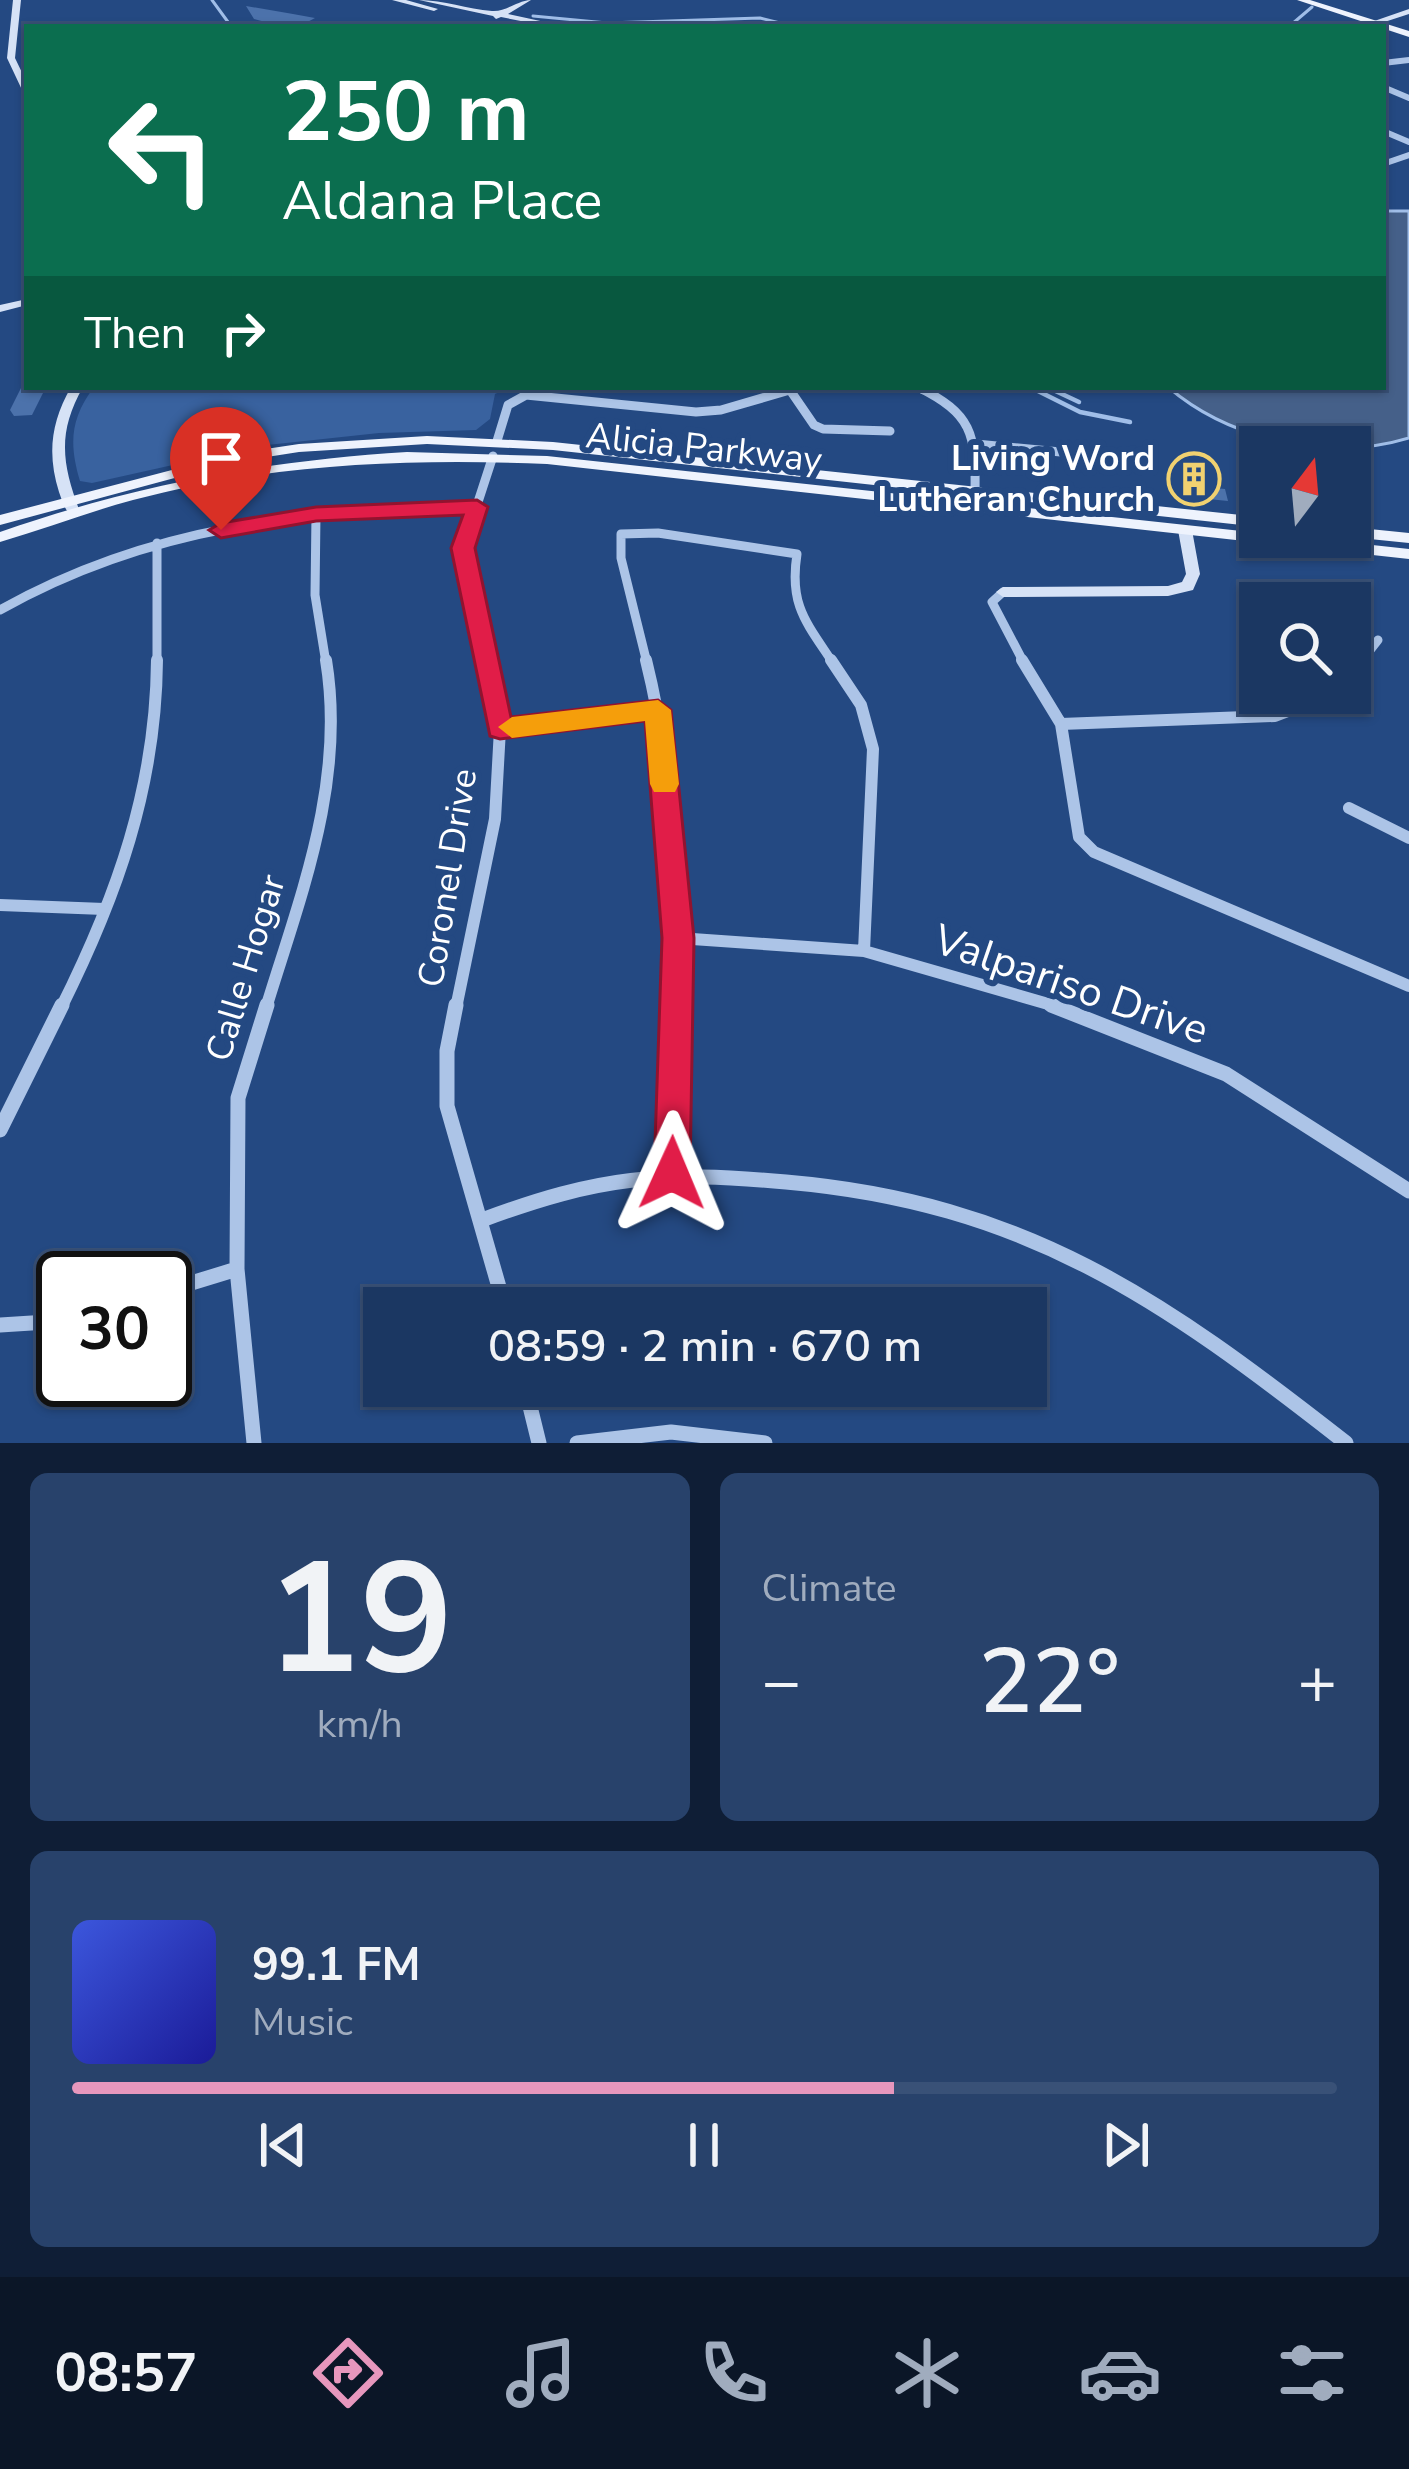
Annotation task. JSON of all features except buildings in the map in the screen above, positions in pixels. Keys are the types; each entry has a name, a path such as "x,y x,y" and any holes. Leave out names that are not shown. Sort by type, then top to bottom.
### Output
{"main road":[{"path":"1301,0 1382,24"},
{"path":"1315,0 1382,24"},
{"name":"Alicia Parkway","path":"0,520 71,506 233,458 299,448 428,440 1409,554"},
{"name":"Alicia Parkway","path":"495,449 975,492 1239,523"},
{"path":"1098,505 1166,520 1185,530 1204,524 1239,525"},
{"name":"Alicia Parkway","path":"0,538 71,506"},
{"path":"1371,534 1409,538"}],"street":[{"path":"17,0 11,58 24,86"},
{"path":"396,0 537,24"},
{"path":"423,0 512,24"},
{"path":"493,19 527,0"},
{"path":"71,506 54,459 60,419 75,390"},
{"name":"Coronel Drive","path":"500,1287 448,1106 447,1051 495,819 500,729 463,548 508,405 526,395 696,412 722,410 788,390"},
{"path":"796,390 814,425 823,429 890,431"},
{"path":"924,390 955,406 973,429 975,492"},
{"path":"976,444 1092,455"},
{"path":"0,610 122,553 157,543 316,514 477,507"},
{"name":"Calle Hogar","path":"254,1443 237,1269 238,1098 322,822 332,751 330,684 315,595 316,514"},
{"path":"1185,530 1193,574 1188,586 1168,591 1003,592 992,602 1061,724 1078,837 1094,852 1409,986"},
{"path":"672,1173 678,938 658,710 621,558 621,534 658,532 796,554 792,586 799,610 861,705 873,749 864,951"},
{"path":"0,1130 104,909 135,827 154,735 157,543"},
{"path":"1371,649 1378,640"},
{"path":"500,729 658,710"},
{"path":"1061,724 1280,714"},
{"path":"1349,808 1409,838"},
{"path":"0,904 104,909"},
{"name":"Valpariso Drive","path":"678,938 864,951 1088,1016 1226,1074 1409,1191"},
{"path":"0,1093 17,1094"},
{"path":"482,1220 592,1183 672,1173 838,1188 922,1203 1000,1225 1086,1265 1165,1310 1346,1443"},
{"path":"192,1283 237,1269"},
{"path":"0,1325 36,1323"},
{"path":"530,1407 539,1443"},
{"path":"577,1443 626,1435 731,1433 765,1443"}],"shaded area":[{"path":"1386,211 1409,211 1409,438 1371,446 1371,426 1239,428 1172,390 1386,390"},
{"path":"92,390 504,390 495,394 490,419 476,430 379,433 258,446 92,483 80,481 74,455 80,410"}],"waterway":[{"path":"212,0 232,24"},
{"path":"1292,24 1312,7"},
{"path":"533,16 607,23 760,18 784,24"},
{"path":"1036,390 1080,412 1130,422"},
{"path":"1053,390 1079,402"}],"slow traffic":[{"path":"512,727 658,710 664,784"}],"place":[{"name":"Living Word Lutheran Church","path":"1194,479"}],"route":[{"path":"221,530 380,508 477,507 463,548 500,729 658,710 678,938 672,1173"}]}
